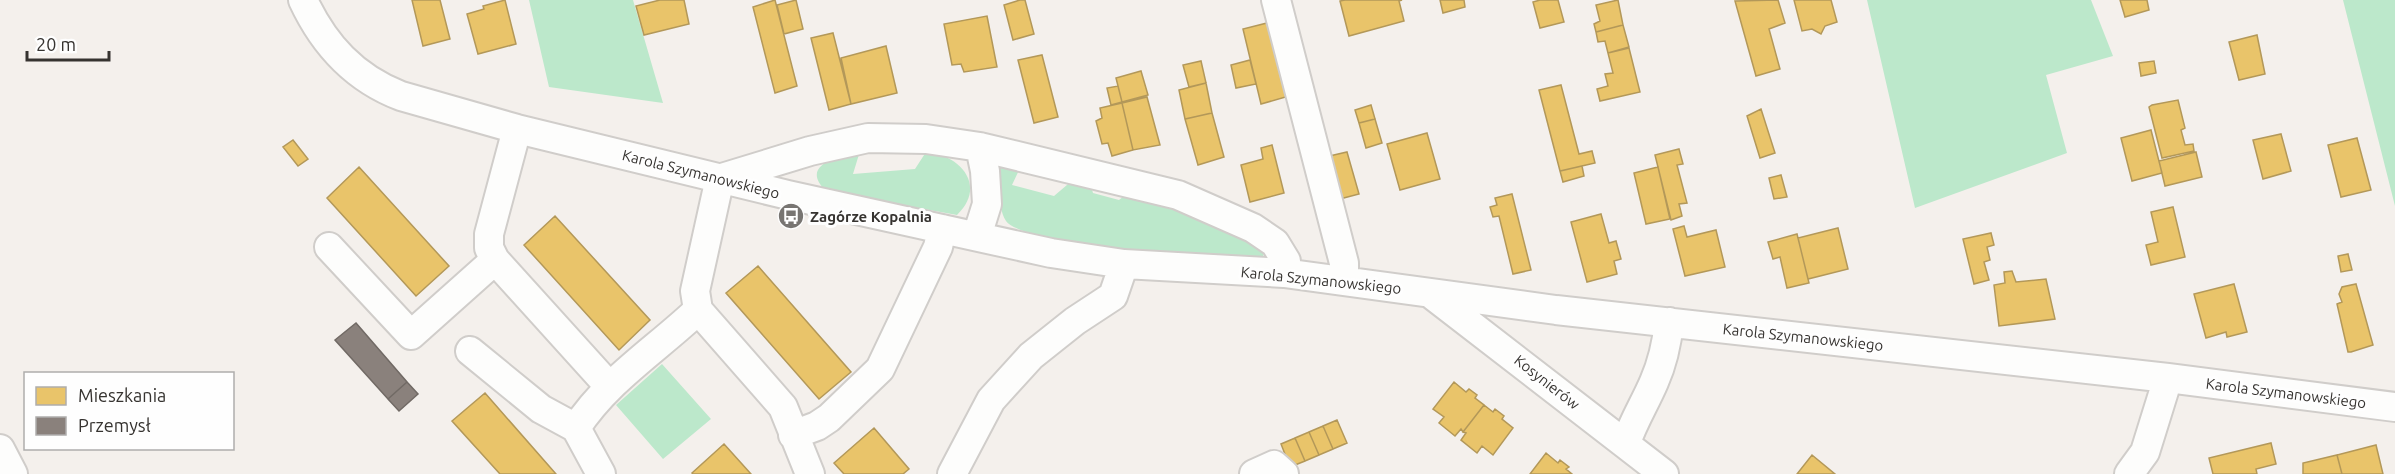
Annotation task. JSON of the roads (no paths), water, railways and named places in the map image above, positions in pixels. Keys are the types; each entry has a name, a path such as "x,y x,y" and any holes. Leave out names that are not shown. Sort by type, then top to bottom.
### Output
{"street":[{"name":"Karola Szymanowskiego","path":"303,0 313,22 342,61 382,89 517,129 805,198 1051,253 1124,264 1284,273 1556,310 2168,378 2395,407"},
{"path":"1276,0 1344,263 1344,281"},
{"path":"517,129 489,234 489,248 495,260 609,386"},
{"path":"810,474 783,408 698,310 695,291 720,178 810,151 868,138 926,139 980,147 1150,187 1201,204 1253,228 1275,243 1286,261 1284,273"},
{"path":"977,236 987,204 985,171 980,147"},
{"path":"805,198 811,162 810,151"},
{"path":"793,435 817,426 829,417 880,369 938,247 942,229"},
{"path":"329,247 411,335 495,260"},
{"path":"952,474 991,400 1030,356 1075,321 1113,296 1124,264"},
{"name":"Kosynierów","path":"1428,291 1664,474"},
{"path":"576,428 609,386 698,310"},
{"path":"1626,443 1654,381 1668,337 1669,322"},
{"path":"470,351 541,409 576,428 601,474"},
{"path":"2129,474 2145,452 2168,378"},
{"path":"0,449 13,474"},
{"path":"1254,474 1274,465 1284,474"}],"place":[{"name":"Zagórze Kopalnia","path":"791,216"}]}
